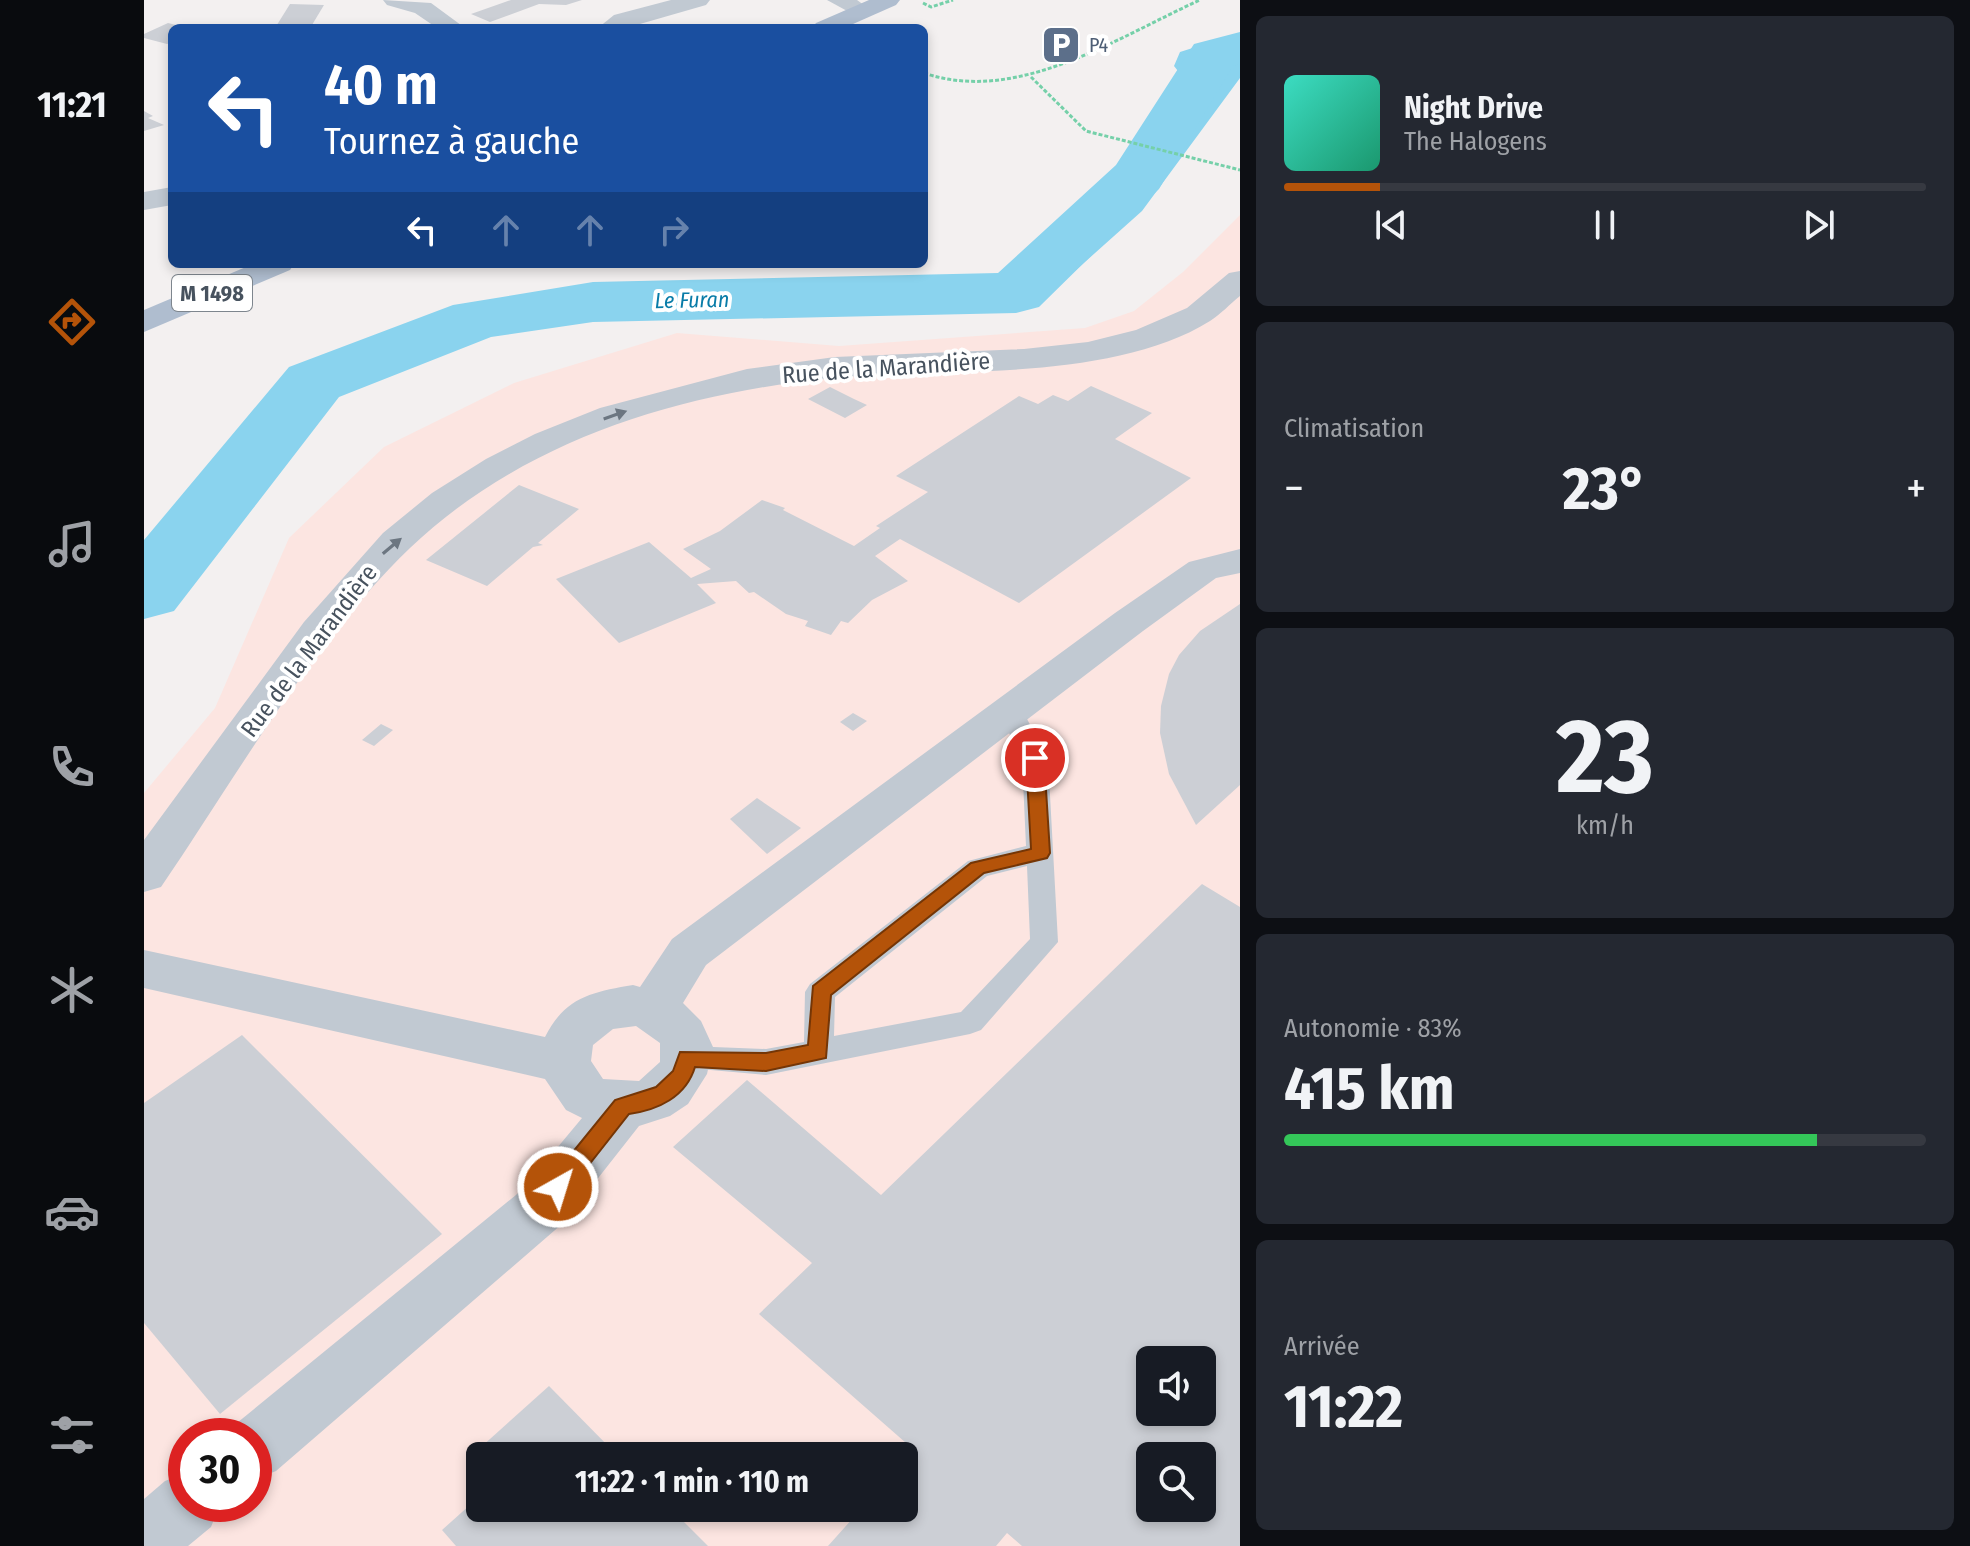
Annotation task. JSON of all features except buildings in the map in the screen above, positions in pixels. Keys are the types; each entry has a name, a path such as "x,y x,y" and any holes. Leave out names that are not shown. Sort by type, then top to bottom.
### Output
{"main road":[{"path":"829,24 850,5 888,0"},
{"name":"M 1498","path":"144,322 270,268"}],"street":[{"path":"395,0 423,8 447,24"},
{"path":"616,24 698,0"},
{"path":"144,201 168,197"},
{"name":"Rue de la Marandière","path":"144,875 323,626 384,552 465,486 519,455 574,429 659,400 783,373 850,366 945,364 1090,353 1178,326 1240,280"},
{"path":"653,1009 689,952 1203,570 1240,561"},
{"path":"144,969 564,1062"},
{"path":"612,1006 653,1009 677,1025 687,1041 688,1058 682,1075 664,1093 645,1103 623,1106 587,1095 570,1079 564,1062 567,1039 578,1023 592,1013 612,1006"},
{"path":"272,1434 542,1207 623,1106"},
{"path":"144,1541 168,1521"}],"lane":[{"path":"688,1058 766,1062 970,1022 1044,942 1035,758 1011,712"},
{"path":"819,1052 820,992 978,868 1040,853"}],"path":[{"path":"915,0 931,7 953,0"},
{"path":"928,74 950,82 984,83 1031,77 1200,0"},
{"path":"1031,77 1086,131 1240,170"}],"shaded area":[{"path":"1240,215 1240,1546 144,1546 144,793 215,708 289,538 384,447 514,383 677,333 839,346 1085,328 1134,311 1183,272"}],"water":[{"path":"1240,33 1240,78 1142,211 1076,270 1030,290 982,303 894,304 803,292 641,301 419,339 346,372 271,430 200,517 144,597 144,560 186,495 275,400 304,375 351,351 413,326 480,310 555,305 619,291 699,284 839,284 921,294 973,287 1020,272 1051,256 1100,218 1122,169 1156,133 1178,97 1178,71 1174,66 1180,52"}],"waterway":[{"name":"Le Furan","path":"144,593 314,382 477,319 593,302 1016,293 1138,176 1213,55 1240,48"}],"place":[{"name":"P4","path":"1061,45"}],"route":[{"path":"558,1187 623,1106 645,1103 664,1093 682,1075 688,1058 766,1062 819,1052 820,992 978,868 1040,853 1035,758"}]}
